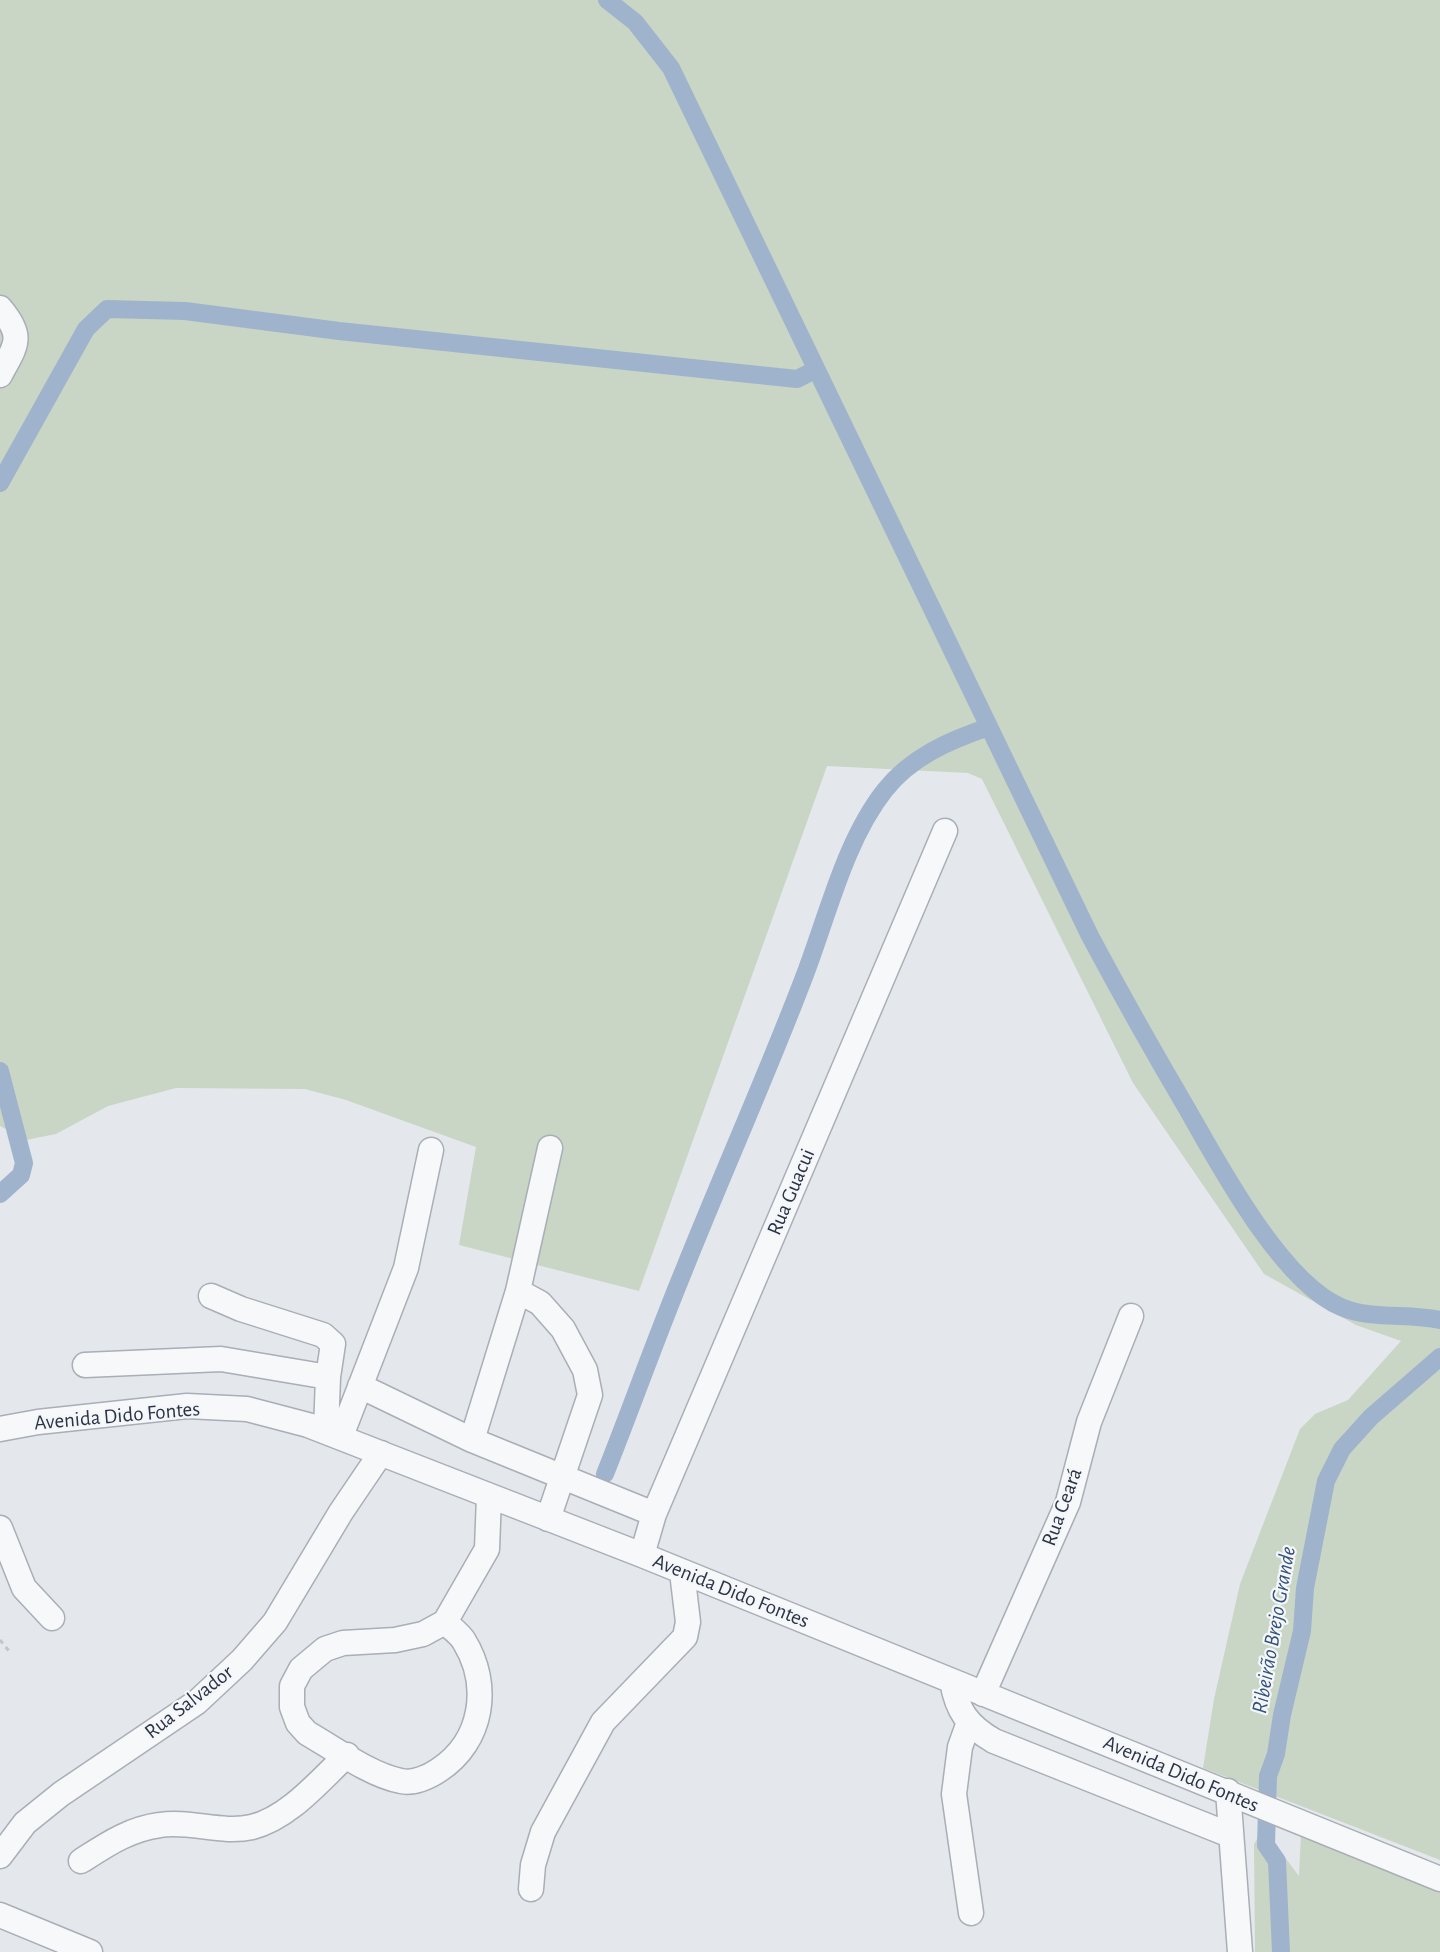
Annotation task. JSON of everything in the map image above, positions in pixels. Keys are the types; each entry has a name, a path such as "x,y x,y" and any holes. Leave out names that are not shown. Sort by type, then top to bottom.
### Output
{"street":[{"path":"0,308 14,324 16,335 15,347 0,375"},
{"name":"Rua Guacui","path":"642,1555 654,1514 945,831"},
{"path":"472,1440 518,1291 550,1148"},
{"path":"333,1433 360,1386 406,1268 431,1150"},
{"path":"518,1291 540,1303 564,1329 585,1370 590,1395 549,1519"},
{"path":"211,1296 241,1310 323,1335 333,1344 328,1377 333,1433"},
{"name":"Rua Ceará","path":"983,1694 1068,1502 1089,1422 1131,1316"},
{"path":"86,1365 221,1359 328,1377"},
{"path":"360,1386 472,1440 562,1474 654,1514"},
{"name":"Avenida Dido Fontes","path":"0,1430 38,1422 187,1406 247,1409 333,1433 642,1555 1440,1879"},
{"name":"Rua Salvador","path":"0,1856 25,1823 61,1794 197,1702 242,1660 274,1622 341,1512 381,1453"},
{"path":"444,1622 463,1639 478,1674 481,1696 479,1716 465,1745 449,1764 418,1780 402,1782 384,1776 307,1733 298,1723 292,1707 292,1686 301,1669 325,1649 343,1643 395,1640 423,1634 444,1622 488,1549 489,1496"},
{"path":"0,1528 24,1588 52,1618"},
{"path":"531,1889 533,1865 543,1832 603,1722 685,1637 688,1622 682,1572"},
{"path":"952,1681 955,1701 962,1715 994,1741 1230,1835"},
{"path":"969,1722 960,1747 954,1794 971,1912"},
{"path":"81,1861 121,1835 161,1824 202,1828 252,1827 285,1811 347,1755"},
{"path":"1238,1796 1230,1835 1240,1952"},
{"path":"0,1916 90,1952"}],"path":[{"path":"0,1640 9,1651"}],"green space":[{"path":"0,0 1440,0 1440,1860 1203,1768 1214,1699 1240,1584 1300,1429 1315,1414 1348,1400 1401,1341 1356,1325 1264,1274 1133,1083 982,779 968,773 827,766 639,1291 459,1245 476,1147 346,1100 305,1089 176,1088 108,1106 56,1134 26,1140 0,1126"},
{"path":"1301,1834 1440,1889 1440,1952 1255,1952 1254,1844 1259,1836 1271,1839 1299,1876"}],"waterway":[{"path":"607,0 635,22 671,68 1090,936 1149,1044 1233,1188 1274,1247 1318,1294 1341,1307 1365,1314 1440,1320"},
{"path":"0,483 86,329 107,309 185,311 339,331 797,379 815,370"},
{"path":"605,1474 674,1295 787,1021 837,884 858,834 870,811 885,790 907,768 932,751 989,727"},
{"path":"0,1071 24,1163 21,1175 0,1194"},
{"name":"Ribeirão Brejo Grande","path":"1281,1952 1277,1861 1266,1845 1268,1776 1276,1754 1282,1715 1302,1631 1305,1588 1326,1481 1342,1449 1371,1417 1440,1357"}]}
